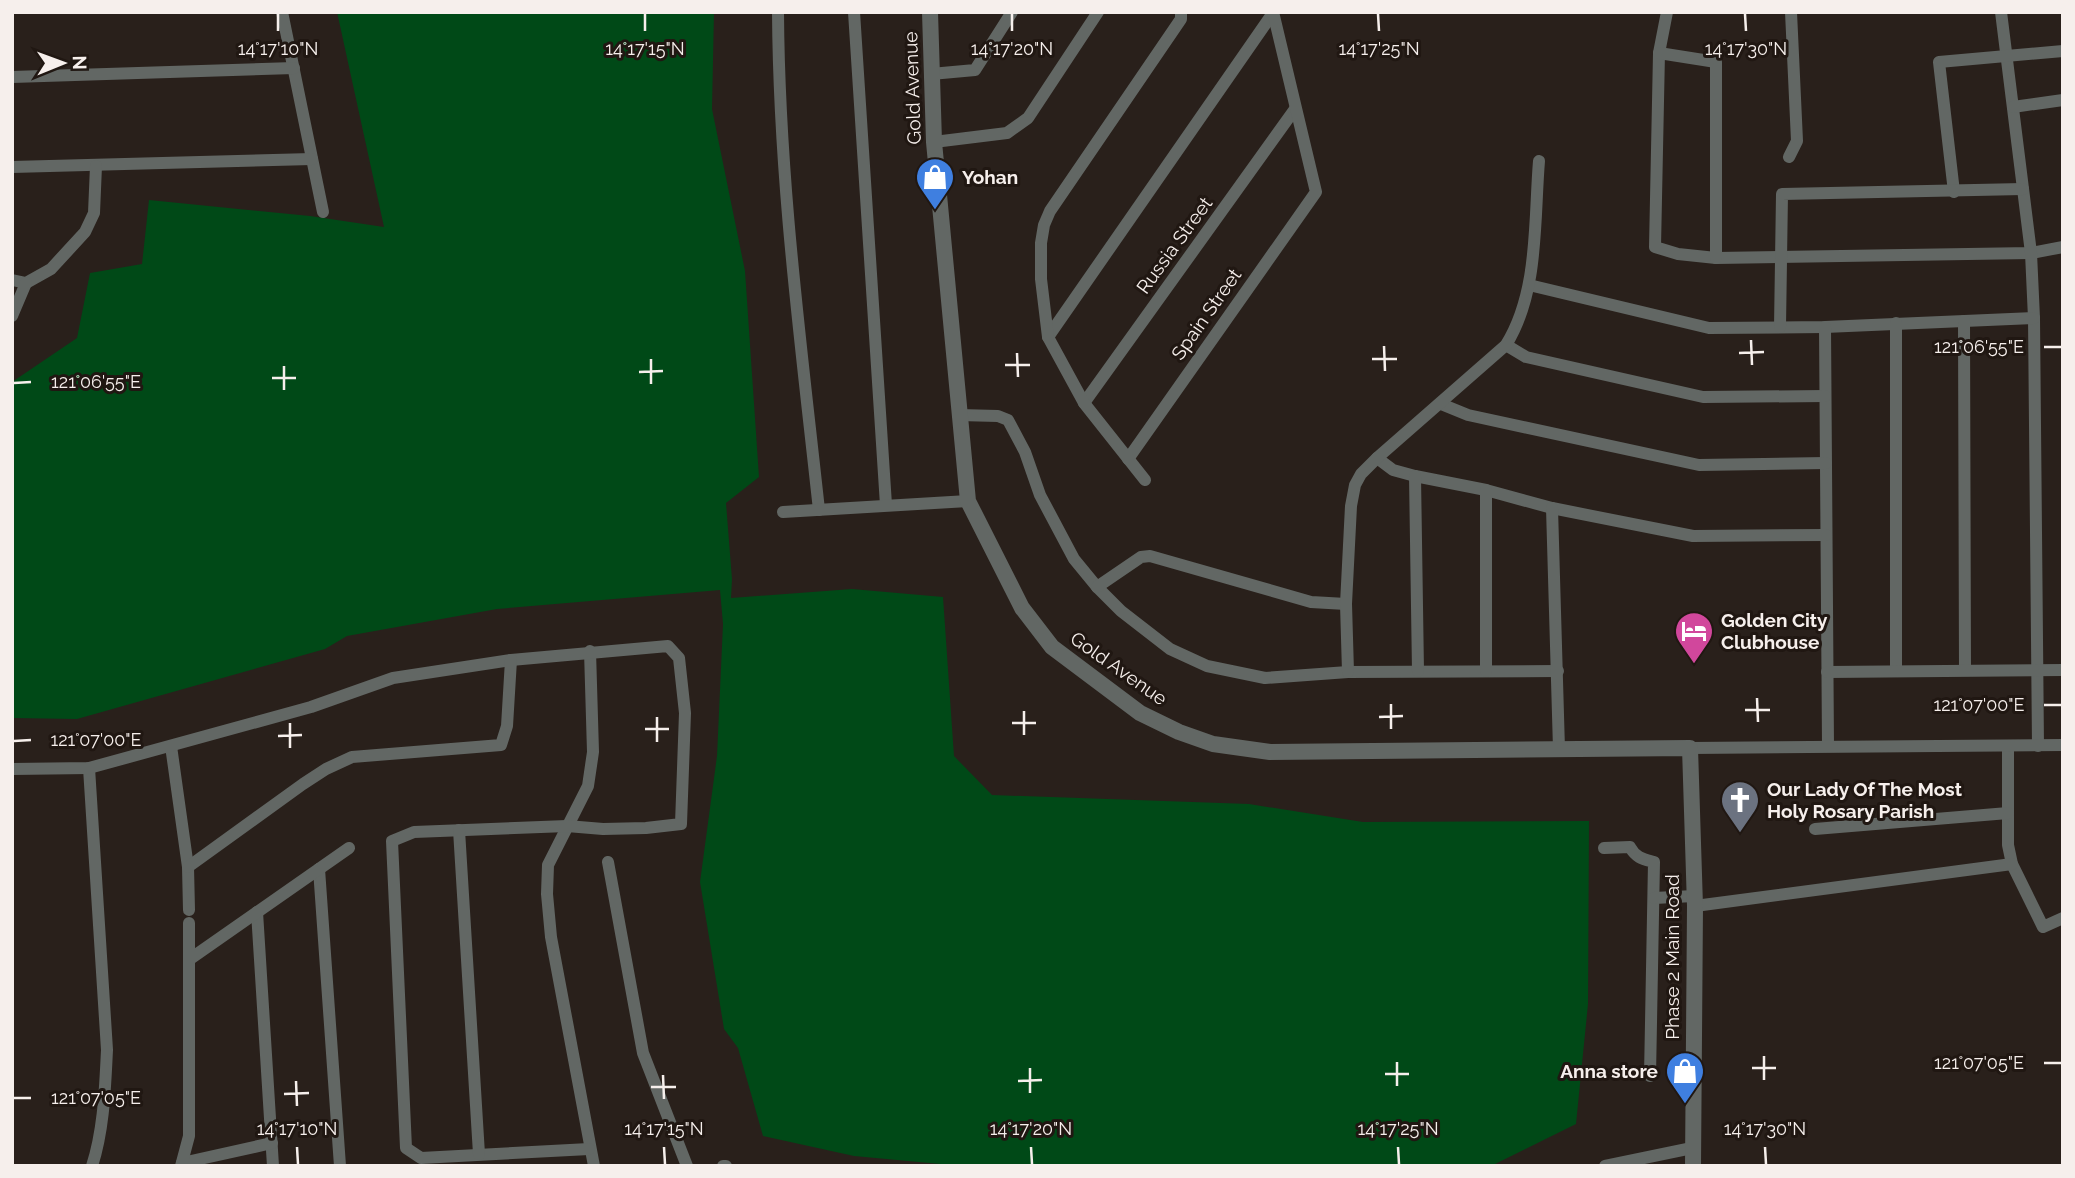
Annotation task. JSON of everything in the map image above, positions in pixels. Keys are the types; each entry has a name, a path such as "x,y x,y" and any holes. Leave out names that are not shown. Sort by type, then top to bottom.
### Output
{"street":[{"path":"282,12 323,212"},
{"path":"778,12 779,88 788,223 819,510"},
{"path":"854,12 886,505"},
{"name":"Gold Avenue","path":"930,12 934,142 968,501 1022,608 1052,647 1140,713 1179,732 1213,744 1270,752 1690,748"},
{"path":"932,75 975,70 1012,12"},
{"path":"934,142 1007,133 1028,118 1098,12"},
{"path":"1145,480 1084,403 1048,337 1041,279 1044,225 1050,211 1181,19 1181,12"},
{"path":"1667,12 1659,53 1655,247 1678,254 1716,258 2031,253 2063,247"},
{"path":"1789,157 1797,141 1791,12"},
{"path":"2001,12 2031,253 2038,746"},
{"path":"1048,337 1273,13"},
{"path":"1273,13 1295,109"},
{"path":"1954,192 1939,62 2063,51"},
{"path":"1659,53 1716,62 1716,258"},
{"path":"12,77 294,68"},
{"path":"2014,107 2063,100"},
{"name":"Spain Street","path":"1128,459 1316,192 1295,109"},
{"name":"Russia Street","path":"1084,403 1295,109"},
{"path":"12,167 312,159"},
{"path":"1348,672 1346,604 1351,506 1355,485 1361,474 1377,458 1506,345 1514,333 1529,285 1539,160"},
{"path":"12,316 26,283 51,270 85,232 94,213 96,166"},
{"path":"1780,327 1782,194 2023,189"},
{"path":"12,280 26,283"},
{"path":"1529,285 1709,328 1825,327 2034,318"},
{"path":"1964,321 1965,670"},
{"path":"1896,323 1896,671"},
{"path":"1825,327 1828,746"},
{"path":"1506,345 1526,357 1703,397 1825,396"},
{"path":"1441,404 1468,415 1699,465 1826,463"},
{"path":"959,415 998,415 1008,421 1074,559 1121,611 1170,649 1207,666 1265,678 1348,672 1558,671"},
{"path":"1377,458 1393,470 1415,476 1486,490 1552,508 1693,536 1826,535"},
{"path":"1415,476 1418,671"},
{"path":"1486,490 1486,671"},
{"path":"783,512 968,501"},
{"path":"1552,508 1559,749"},
{"path":"1097,587 1141,556 1150,556 1311,602 1346,604"},
{"path":"12,769 89,768 311,707 393,678 510,660 668,646 678,658 685,713 681,824 603,829 566,826 414,832 392,841 406,1147 421,1158 589,1149"},
{"path":"590,651 593,752 588,786 548,865 547,894 551,937 594,1166"},
{"path":"188,867 303,784 352,757 501,745 507,726 510,660"},
{"path":"1827,672 2063,670"},
{"path":"171,746 188,867 189,1136 182,1164 272,1143"},
{"path":"1690,748 2063,746"},
{"path":"2008,747 2008,845 2012,864 2043,927 2063,918"},
{"name":"Phase 2 Main Road","path":"1690,748 1694,901 1693,1166"},
{"path":"89,768 107,1050 105,1095 92,1166"},
{"path":"1815,830 2008,813"},
{"path":"459,830 479,1154"},
{"path":"1604,848 1630,847 1634,855 1654,862 1650,1076"},
{"path":"190,959 349,848"},
{"path":"608,862 643,1053 687,1166"},
{"path":"1654,898 1694,901 2012,864"},
{"path":"319,869 340,1166"},
{"path":"257,912 273,1166"},
{"path":"1605,1166 1692,1148"}],"green space":[{"path":"337,12 714,12 712,109 745,271 759,477 726,503 731,598 852,589 943,597 954,756 992,795 1249,804 1363,822 1589,821 1588,1004 1576,1124 1491,1166 962,1166 854,1156 763,1136 738,1048 724,1029 700,882 717,756 723,624 720,590 497,609 347,636 325,649 77,719 12,718 12,382 77,338 90,273 142,264 149,200 310,216 384,227"}],"place":[{"name":"Yohan","path":"935,211"},
{"name":"Golden City Clubhouse","path":"1694,665"},
{"name":"Our Lady Of The Most Holy Rosary Parish","path":"1740,834"},
{"name":"Anna store","path":"1685,1105"}]}
